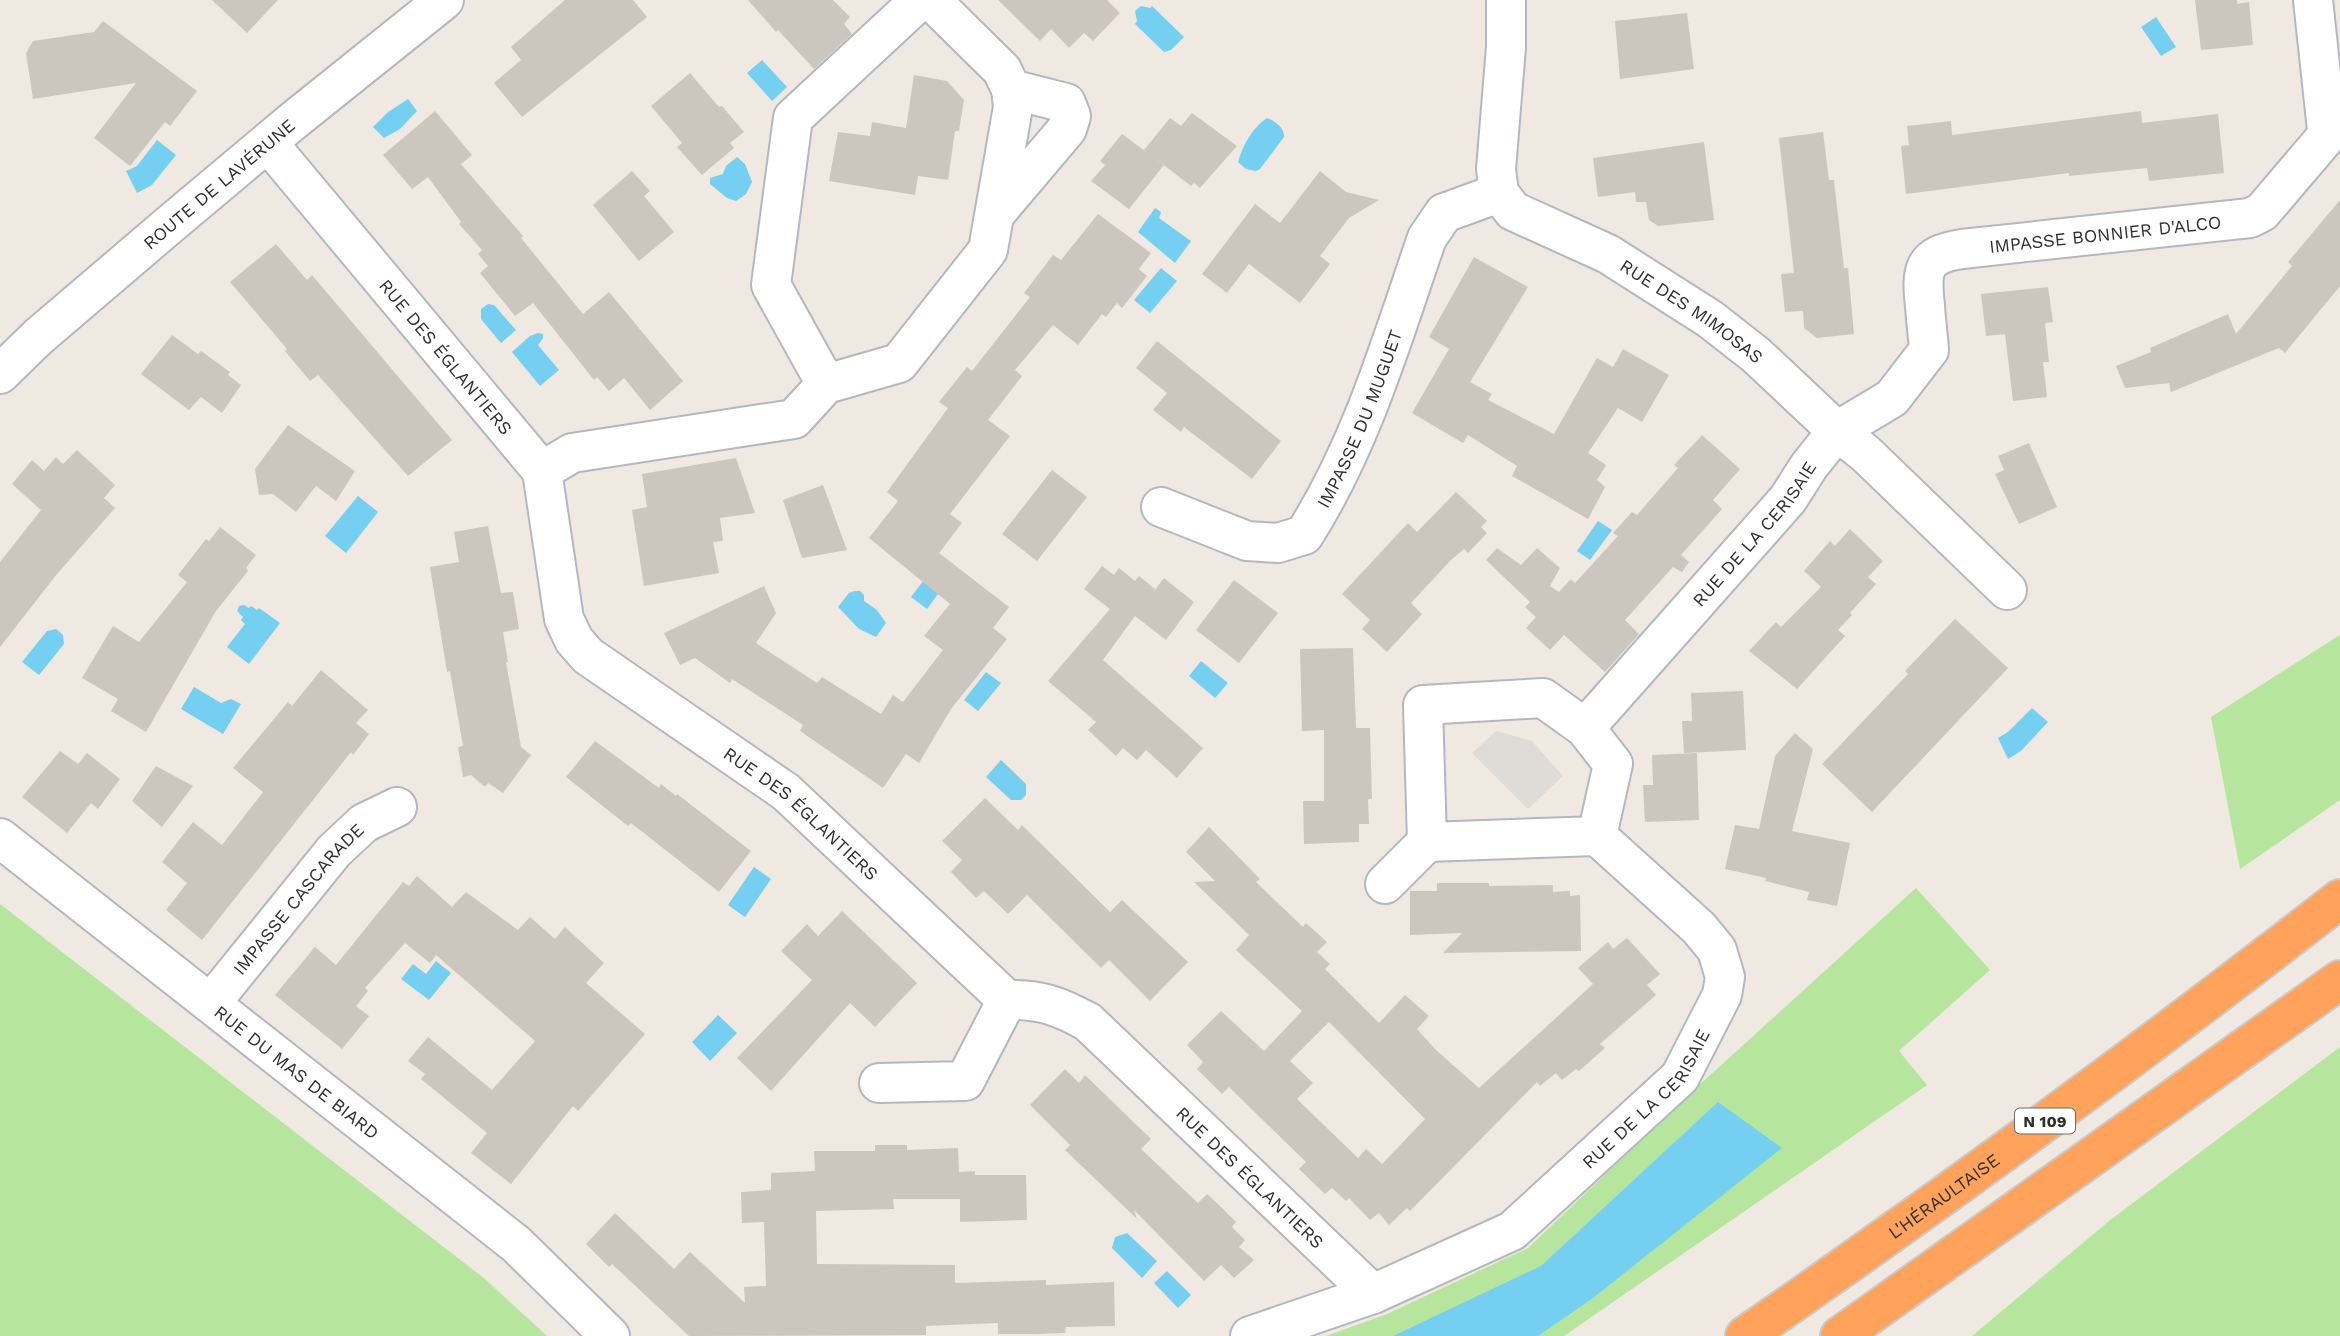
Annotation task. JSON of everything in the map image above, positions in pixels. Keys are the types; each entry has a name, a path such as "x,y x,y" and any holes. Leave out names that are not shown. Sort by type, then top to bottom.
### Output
{"highway":[{"name":"L'HÉRAULTAISE","path":"1745,1336 1921,1212 2340,899"},
{"path":"1840,1336 2340,979"}],"street":[{"name":"ROUTE DE LAVÉRUNE","path":"0,374 38,337 268,143 444,0"},
{"path":"826,384 771,285 793,118 920,0"},
{"path":"542,471 572,453 794,419 826,384 899,363 988,250 1013,107 1011,89 1002,70 931,0"},
{"path":"1499,193 1496,169 1506,47 1506,0"},
{"name":"IMPASSE BONNIER D'ALCO","path":"1837,431 1892,398 1929,350 1923,272 1930,261 1945,252 2249,218 2262,212 2325,138 2327,130 2313,0"},
{"path":"994,216 1066,129 1071,116 1066,103 1011,89"},
{"name":"RUE DES ÉGLANTIERS","path":"268,143 542,471 564,619 573,640 588,656 786,792 1007,1000 1033,999 1063,1008 1088,1021 1373,1294"},
{"name":"RUE DES MIMOSAS","path":"1499,193 1514,211 1608,254 1710,319 1755,355 1837,431 1866,454 2007,590"},
{"name":"IMPASSE DU MUGUET","path":"1160,507 1247,541 1278,543 1304,535 1329,497 1363,421 1427,238 1444,213 1499,193"},
{"name":"RUE DE LA CERISAIE","path":"1585,728 1788,499 1809,466 1837,431"},
{"path":"1385,884 1427,842 1597,836 1613,764 1585,728 1542,698 1423,705 1427,842"},
{"name":"IMPASSE CASCARADE","path":"211,1003 334,851 364,823 397,807"},
{"name":"RUE DE LA CERISAIE","path":"1373,1294 1512,1231 1681,1077 1722,995 1725,976 1717,950 1699,928 1597,836"},
{"name":"RUE DU MAS DE BIARD","path":"0,838 516,1244 599,1325"},
{"path":"879,1083 965,1081 1007,1000"},
{"path":"1250,1336 1373,1294"}],"green space":[{"path":"2340,635 2340,800 2240,869 2211,717"},
{"path":"1916,888 1990,970 1899,1051 1927,1085 1564,1336 1326,1336 1387,1314 1528,1248 1696,1088"},
{"path":"0,904 485,1279 547,1336 0,1336"},
{"path":"2340,1047 2340,1336 1972,1336 2109,1221"}],"shaded area":[{"path":"1496,731 1532,741 1563,776 1528,809 1472,753"}],"water":[{"path":"1141,6 1152,6 1184,37 1171,50 1164,52 1135,24 1135,11"},
{"path":"2156,17 2176,47 2161,56 2141,27"},
{"path":"762,60 787,87 772,101 747,73"},
{"path":"408,99 417,111 400,129 384,138 373,127 388,112"},
{"path":"1267,118 1279,125 1284,137 1260,169 1246,169 1238,162 1243,149 1249,137"},
{"path":"157,140 176,155 152,185 137,193 126,171 137,166"},
{"path":"737,157 745,164 752,182 746,194 736,201 727,198 710,184 710,178 723,174 726,166"},
{"path":"1155,208 1161,212 1159,218 1191,241 1175,263 1138,232"},
{"path":"1161,268 1177,281 1150,313 1134,300"},
{"path":"488,304 494,305 516,330 501,343 481,319 481,309"},
{"path":"543,334 543,338 538,345 559,370 540,386 512,352 530,336"},
{"path":"358,496 378,512 346,553 325,536"},
{"path":"1598,521 1612,530 1590,560 1577,551"},
{"path":"937,563 952,575 927,609 911,597"},
{"path":"860,591 864,595 864,601 877,610 886,623 876,637 859,629 838,607 849,593"},
{"path":"239,606 257,610 259,608 280,623 249,664 227,647 245,624 237,611"},
{"path":"56,629 63,635 64,644 39,675 22,662 47,631"},
{"path":"1201,661 1228,683 1215,698 1189,676"},
{"path":"986,672 1001,683 978,711 964,700"},
{"path":"194,687 221,703 231,699 241,704 223,734 181,709"},
{"path":"2032,708 2048,722 2021,751 2008,759 1998,738 2008,732"},
{"path":"1001,760 1026,784 1026,795 1021,800 1011,800 986,777"},
{"path":"754,867 771,879 745,917 728,905"},
{"path":"436,961 451,973 429,1000 401,979 413,964 426,974"},
{"path":"718,1015 737,1033 710,1061 692,1042"},
{"path":"1718,1102 1782,1148 1593,1298 1538,1336 1393,1336 1541,1266"},
{"path":"1127,1233 1157,1261 1142,1278 1112,1248 1115,1237"},
{"path":"1167,1271 1191,1295 1178,1308 1154,1283"}],"building":[{"path":"212,0 278,0 247,33"},
{"path":"565,0 633,0 647,17 522,117 494,83 521,60 511,47"},
{"path":"748,0 833,0 850,17 844,24 852,34 814,69"},
{"path":"998,0 1107,0 1120,13 1093,41 1084,33 1069,48 1051,29 1040,41"},
{"path":"2195,0 2237,0 2237,4 2249,2 2253,45 2201,50"},
{"path":"1687,13 1694,69 1620,79 1615,21"},
{"path":"103,21 197,91 170,126 165,122 130,166 94,138 136,83 33,99 26,53 33,41 94,32"},
{"path":"690,73 744,132 730,143 734,148 702,175 677,147 682,143 651,106"},
{"path":"914,75 947,81 964,100 959,131 955,131 948,180 918,176 915,195 829,181 838,132 870,136 872,122 906,128"},
{"path":"435,111 472,155 461,164 523,236 521,238 583,314 609,292 683,381 650,410 624,378 609,391 597,377 594,380 533,303 515,316 480,273 488,266 478,254 482,250 459,224 461,222 428,177 412,189 383,155"},
{"path":"2141,111 2142,123 2218,114 2224,173 2149,181 2147,168 2069,176 2069,173 1906,194 1901,146 1909,145 1907,126 1951,121 1952,135"},
{"path":"1192,113 1237,146 1200,188 1194,183 1191,186 1144,150 1170,118 1181,126"},
{"path":"1823,132 1829,180 1834,180 1844,268 1848,268 1854,334 1817,338 1804,328 1803,311 1785,312 1781,274 1794,273 1779,138"},
{"path":"1122,134 1164,165 1129,209 1091,181 1105,165 1100,161"},
{"path":"1704,142 1714,220 1658,226 1649,220 1646,202 1636,202 1635,192 1598,197 1593,158"},
{"path":"632,171 650,191 644,196 674,232 639,261 593,205"},
{"path":"1320,171 1346,192 1379,200 1349,218 1320,256 1330,264 1300,303 1249,264 1227,293 1202,274 1255,204 1280,223"},
{"path":"2340,200 2340,286 2285,353 2279,348 2171,392 2169,383 2125,388 2116,366 2151,352 2150,348 2228,314 2236,334 2292,266 2288,262"},
{"path":"1098,214 1151,253 1139,269 1147,276 1122,308 1117,303 1106,317 1102,314 1078,345 1053,325 1015,370 1022,376 988,420 1010,436 950,514 962,523 939,553 1009,607 993,628 1007,639 951,709 919,763 906,754 883,788 800,731 803,725 732,679 730,683 695,658 680,665 664,633 764,586 776,613 756,643 817,683 822,677 881,714 893,695 903,702 943,650 924,636 950,604 869,538 898,501 887,492 948,408 939,402 967,367 972,371 1030,297 1024,293 1053,255 1061,260"},
{"path":"276,244 307,280 312,275 452,440 408,476 318,375 310,381 285,351 287,349 230,282"},
{"path":"1474,257 1528,287 1470,382 1492,394 1488,400 1554,434 1597,358 1613,367 1623,349 1669,375 1642,422 1618,408 1588,453 1606,465 1597,480 1605,487 1588,519 1512,476 1517,466 1468,435 1463,443 1412,413 1449,349 1429,337"},
{"path":"2048,287 2053,322 2045,323 2049,362 2043,362 2047,397 2013,401 2005,334 1986,336 1981,294"},
{"path":"172,335 198,354 201,351 230,372 228,375 241,385 222,413 201,397 189,410 141,374"},
{"path":"1157,341 1281,441 1252,479 1184,427 1181,432 1153,410 1167,393 1136,368"},
{"path":"288,425 355,471 336,501 316,486 296,512 273,494 259,495 255,469"},
{"path":"1702,435 1740,469 1713,500 1722,509 1681,555 1689,562 1682,572 1673,567 1625,620 1639,634 1605,672 1564,635 1550,650 1526,628 1536,617 1525,607 1530,602 1486,560 1497,548 1521,565 1537,548 1560,568 1550,586 1559,592 1571,579 1575,583 1618,536 1613,533 1632,512 1637,515 1678,468 1674,465"},
{"path":"2029,443 2057,507 2019,524 1995,474 2004,470 1998,456"},
{"path":"77,450 115,485 104,498 115,508 57,574 0,647 0,562 41,510 12,484 32,460 44,471 56,457 63,464"},
{"path":"736,458 755,513 720,518 723,541 713,542 719,573 644,586 632,510 647,507 642,474"},
{"path":"1052,470 1087,497 1037,561 1002,534"},
{"path":"823,485 847,550 802,558 783,500"},
{"path":"1456,492 1487,521 1481,527 1487,533 1468,553 1464,549 1450,561 1411,603 1422,614 1387,652 1362,629 1370,620 1342,594 1408,523 1417,532"},
{"path":"488,526 501,593 513,592 519,629 503,632 506,662 521,747 531,755 503,793 488,783 485,787 471,775 463,777 458,747 463,746 450,671 447,672 430,567 459,562 454,532"},
{"path":"220,527 256,555 246,568 248,571 216,611 146,732 111,711 118,699 82,678 113,626 139,642 187,582 178,575 206,539 209,541"},
{"path":"1850,529 1883,561 1868,577 1876,584 1838,630 1845,636 1797,689 1749,651 1776,622 1781,627 1821,587 1804,571 1830,541 1835,546"},
{"path":"1102,566 1114,575 1119,568 1135,581 1139,576 1155,589 1152,594 1164,578 1194,602 1166,640 1135,616 1103,660 1203,748 1177,778 1146,750 1137,760 1123,748 1116,756 1088,730 1096,722 1048,681 1110,609 1084,589"},
{"path":"1234,580 1278,613 1239,663 1196,630"},
{"path":"1955,619 2008,668 1872,812 1822,764 1908,674 1905,671"},
{"path":"1353,648 1356,728 1370,728 1372,799 1368,799 1369,824 1359,824 1359,842 1304,844 1303,801 1324,801 1324,730 1302,731 1300,649"},
{"path":"321,670 368,710 356,723 369,734 353,755 351,752 202,940 166,910 187,883 162,862 193,822 222,845 263,792 233,768 288,702 292,706"},
{"path":"1743,691 1746,750 1684,753 1682,721 1692,721 1691,693"},
{"path":"1795,733 1813,749 1792,831 1850,843 1837,906 1807,900 1809,892 1765,881 1766,878 1725,869 1735,825 1759,829 1775,756"},
{"path":"595,741 659,788 661,784 676,796 677,794 751,851 719,892 631,823 628,826 566,777"},
{"path":"60,751 78,764 87,753 120,779 98,809 91,803 67,833 22,797"},
{"path":"1697,753 1699,820 1645,822 1643,785 1653,785 1652,755"},
{"path":"156,766 193,786 162,827 132,801"},
{"path":"985,798 1018,830 1022,825 1110,912 1122,900 1188,962 1150,1001 1109,960 1101,968 1027,895 1008,914 984,891 976,898 951,872 962,860 942,841"},
{"path":"1209,827 1260,879 1256,882 1303,927 1306,923 1327,942 1317,952 1330,964 1325,969 1379,1023 1405,995 1429,1016 1417,1029 1436,1050 1479,1088 1593,984 1578,968 1608,942 1613,949 1627,938 1660,974 1647,985 1656,995 1600,1044 1605,1048 1579,1071 1576,1069 1562,1080 1556,1073 1540,1086 1537,1082 1410,1211 1407,1208 1389,1225 1379,1213 1370,1220 1349,1198 1346,1201 1332,1188 1325,1194 1299,1169 1306,1162 1229,1087 1222,1094 1197,1069 1203,1062 1187,1045 1221,1011 1264,1051 1302,1011 1236,950 1249,935 1194,882 1215,881 1186,852","holes":["1329,1022 1425,1119 1382,1164 1366,1149 1358,1158 1297,1099 1313,1083 1290,1061"]},
{"path":"417,876 452,907 466,892 518,930 530,917 555,939 565,927 604,963 586,983 645,1034 578,1111 573,1106 511,1184 471,1153 487,1133 421,1079 425,1074 408,1061 428,1037 492,1090 535,1041 436,955 430,963 405,943 365,988 368,991 356,1006 369,1016 342,1049 275,995 315,947 336,965 403,882 409,886"},
{"path":"1437,883 1489,883 1489,886 1553,885 1553,892 1570,891 1570,896 1580,895 1581,951 1443,953 1462,933 1410,935 1410,891 1437,891"},
{"path":"842,911 917,983 875,1027 850,1003 771,1091 737,1058 812,980 781,951 807,924 818,936"},
{"path":"1065,1069 1079,1083 1085,1075 1151,1139 1141,1149 1198,1203 1207,1194 1236,1222 1232,1227 1245,1240 1239,1247 1254,1260 1234,1278 1221,1265 1204,1281 1134,1210 1137,1219 1065,1150 1070,1145 1030,1105"},
{"path":"875,1145 907,1145 907,1150 958,1148 959,1172 975,1171 975,1175 1026,1175 1027,1220 960,1222 960,1199 893,1199 894,1209 816,1211 817,1264 955,1265 955,1283 1046,1280 1046,1285 1114,1282 1115,1326 1066,1327 1065,1333 1034,1334 998,1334 998,1323 926,1326 926,1335 689,1336 612,1264 609,1267 586,1244 615,1213 674,1269 690,1252 745,1303 744,1287 766,1286 764,1222 742,1223 741,1192 771,1190 771,1173 815,1171 814,1151 875,1151"}]}
